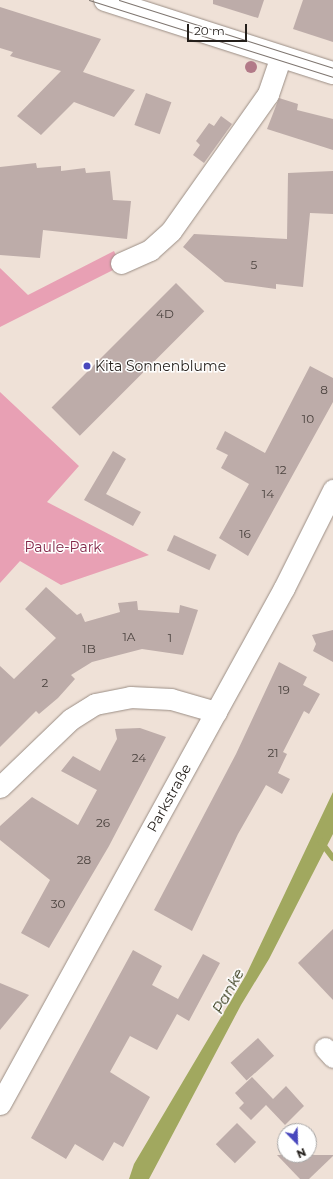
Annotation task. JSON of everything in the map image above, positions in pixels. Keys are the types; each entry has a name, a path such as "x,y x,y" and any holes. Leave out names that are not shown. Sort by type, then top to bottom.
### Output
{"main road":[{"path":"105,0 333,73"}],"street":[{"path":"122,263 150,250 172,231 268,94 282,56"},
{"name":"Parkstraße","path":"0,1104 216,712 333,490"},
{"path":"0,787 71,719 94,704 130,697 171,699 216,712"}],"green space":[{"path":"114,251 121,266 0,327 0,268 28,295"},
{"name":"Paule-Park","path":"0,392 79,466 47,502 149,555 61,585 20,561 0,583"}],"shaded area":[{"path":"333,792 333,834 269,959 241,1005 149,1179 129,1179 134,1164 246,975"}],"building":[{"path":"213,0 264,0 258,18 213,4"},
{"path":"303,0 333,0 333,42 293,29"},
{"path":"0,7 101,39 83,72 135,90 114,117 74,102 41,135 17,116 61,71 10,56 13,52 0,48"},
{"path":"146,93 171,102 160,134 134,125"},
{"path":"279,98 298,104 297,110 333,119 333,150 267,129"},
{"path":"221,116 232,124 204,163 193,155 200,145 196,141 209,123 214,126"},
{"path":"36,163 37,168 61,166 61,171 85,168 86,173 110,171 113,200 131,201 127,239 43,230 40,258 0,255 0,167"},
{"path":"333,171 333,214 310,213 303,287 276,284 276,289 225,282 183,247 194,234 287,239 288,173"},
{"name":"Kita Sonnenblume","path":"176,283 204,311 80,436 52,407"},
{"path":"310,366 333,378 333,402 248,556 219,538 249,484 221,468 228,455 216,449 225,431 265,453"},
{"path":"113,451 126,459 106,494 141,512 133,526 84,500"},
{"path":"174,535 217,555 209,570 167,550"},
{"path":"46,587 77,615 81,613 85,622 120,612 118,603 137,601 138,610 179,613 180,605 198,610 183,655 142,649 92,662 71,675 75,679 58,698 39,714 36,711 0,747 0,666 14,679 56,638 25,609"},
{"path":"333,630 333,662 313,651 316,644 312,635"},
{"path":"279,662 307,677 303,685 320,694 309,714 304,711 283,752 287,754 278,773 290,779 282,794 266,785 238,834 192,931 154,910 236,754"},
{"path":"140,728 166,737 109,846 49,948 21,933 50,880 0,840 0,826 32,797 78,825 97,790 61,771 73,756 100,771 117,739 115,729"},
{"path":"333,929 333,1000 298,963"},
{"path":"133,950 162,966 152,985 178,999 203,954 220,963 189,1021 177,1014 157,1050 130,1036 110,1072 150,1097 123,1147 114,1142 103,1161 75,1144 66,1159 31,1138"},
{"path":"0,983 29,995 0,1030"},
{"path":"258,1038 274,1056 247,1081 231,1063"},
{"path":"252,1077 273,1099 286,1086 304,1106 287,1123 283,1123 266,1105 251,1120 239,1108 244,1103 235,1093"},
{"path":"237,1123 256,1142 235,1163 216,1144"},
{"path":"317,1155 333,1155 309,1179 300,1179 285,1163 317,1163"}],"waterway":[{"path":"321,842 333,858"}],"tram line":[{"path":"89,0 333,77"},
{"path":"119,0 333,68"}],"place":[{"name":"Kita Sonnenblume","path":"87,366"}],"water label":[{"name":"Panke","path":"228,991"}]}
